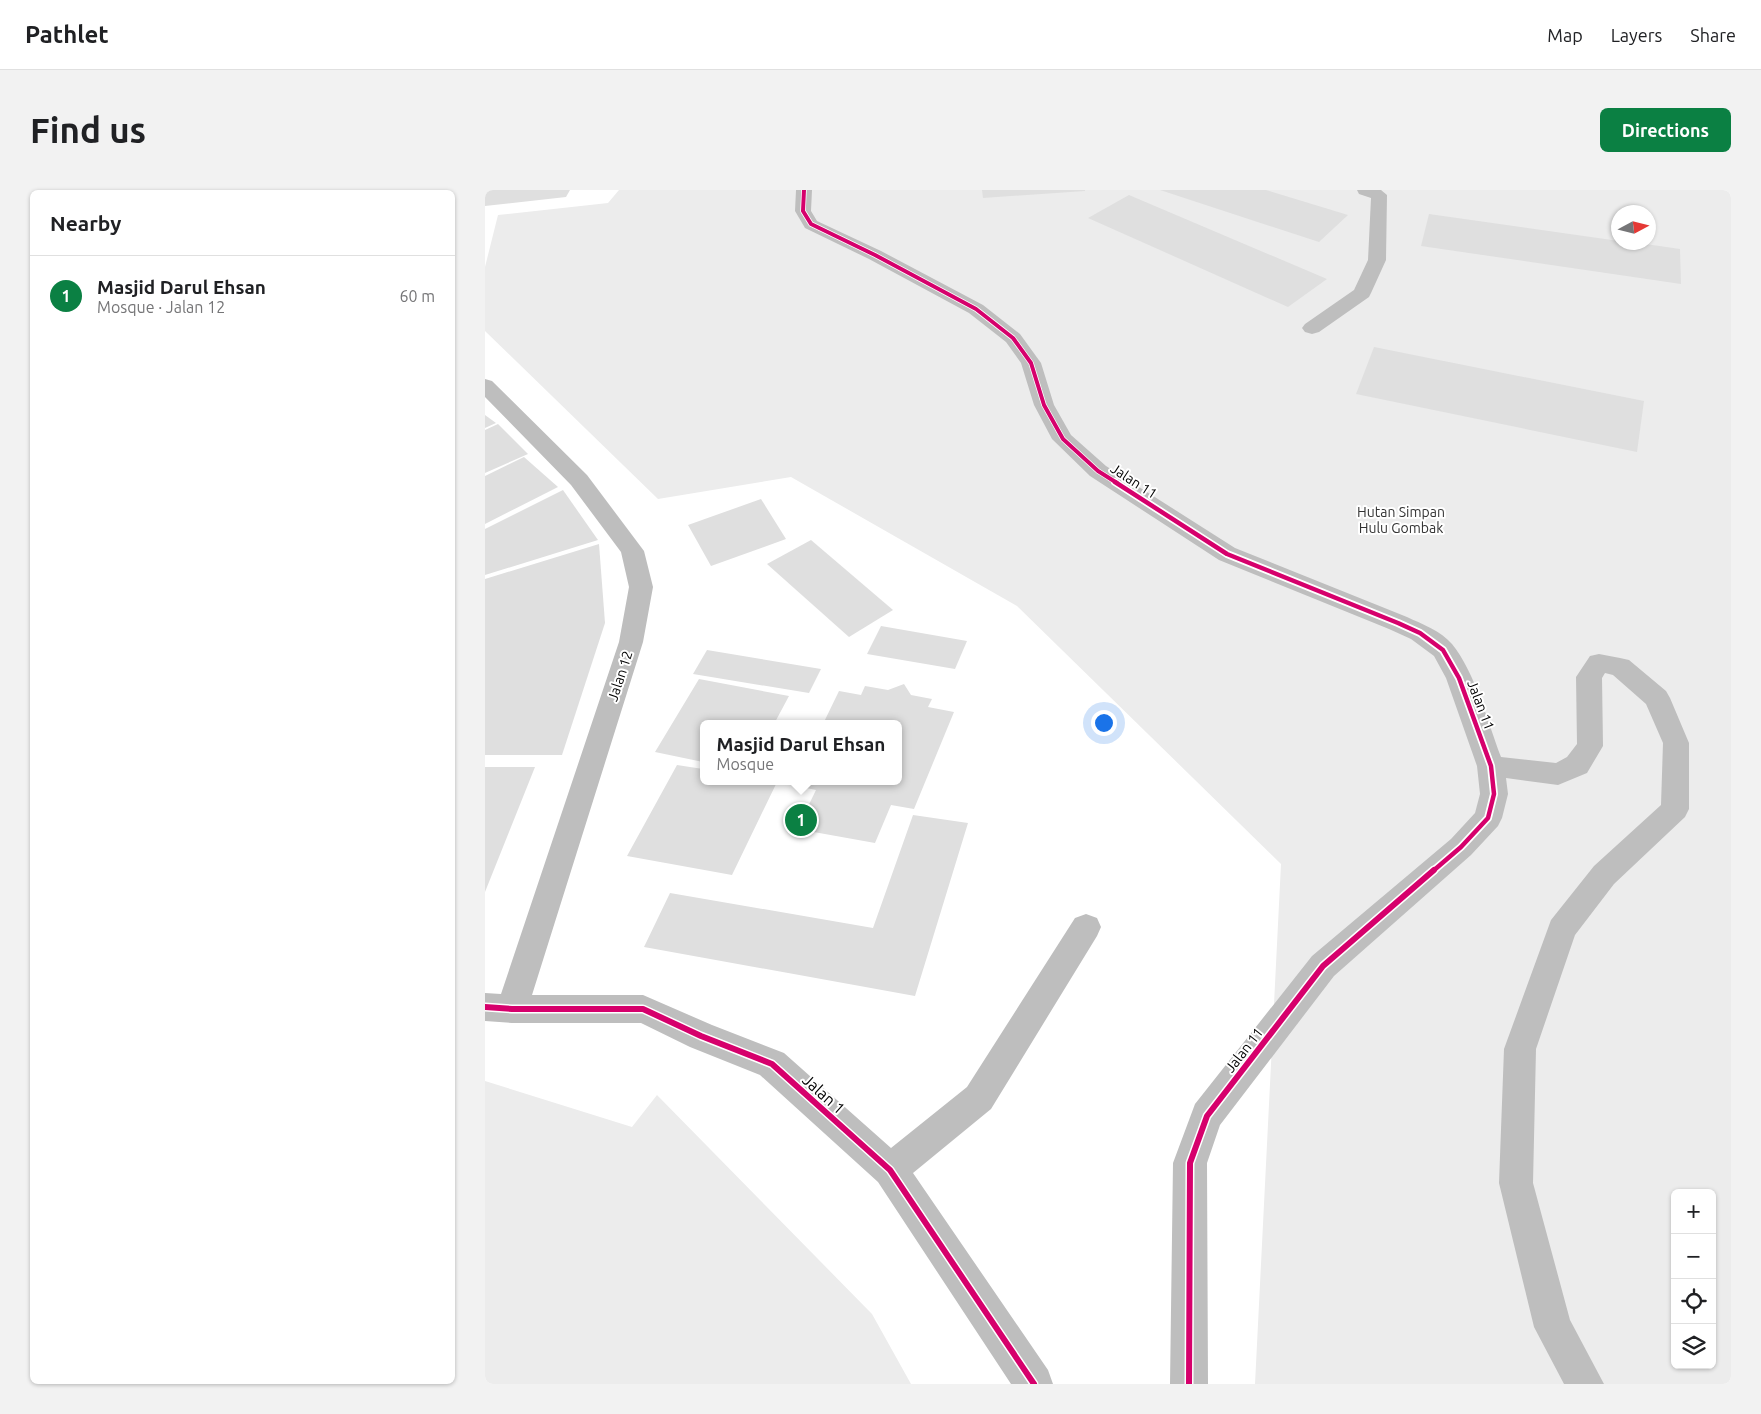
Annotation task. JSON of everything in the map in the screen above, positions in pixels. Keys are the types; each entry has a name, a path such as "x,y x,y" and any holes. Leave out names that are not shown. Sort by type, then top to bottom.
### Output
{"street":[{"name":"Jalan 11","path":"804,190 803,211 811,224 875,255 976,309 1013,338 1031,363 1044,404 1063,439 1098,471 1227,554 1420,633 1443,650 1459,678 1491,766 1494,794 1488,818 1461,847 1323,966 1207,1116 1190,1163 1189,1384"},
{"path":"1312,328 1362,293 1377,260 1379,196 1365,190"},
{"name":"Jalan 12","path":"485,385 579,480 632,551 641,587 631,642 498,1008"},
{"path":"1491,766 1558,774 1577,765 1590,746 1589,677 1599,663 1620,667 1657,698 1676,743 1675,809 1604,875 1562,929 1520,1049 1516,1183 1553,1327 1585,1384"},
{"path":"890,1170 979,1098 1086,928"},
{"name":"Jalan 1","path":"498,1008 643,1010 701,1036 772,1064 890,1170 1034,1384"}],"green space":[{"name":"Hutan Simpan Hulu Gombak","path":"619,190 1731,190 1731,1384 1255,1384 1281,864 1017,606 791,477 658,499 485,331 485,267 498,215 608,203"},
{"path":"485,1081 632,1127 657,1095 872,1314 911,1384 485,1384"}],"building":[{"path":"485,190 570,190 566,197 485,206"},
{"path":"982,190 1085,190 1085,191 983,198"},
{"path":"1160,190 1266,190 1348,215 1319,242"},
{"path":"1129,195 1327,279 1288,307 1088,218"},
{"path":"1429,214 1611,240 1611,250 1656,250 1656,246 1680,249 1681,284 1421,246"},
{"path":"1374,347 1644,401 1637,452 1356,394"},
{"path":"485,415 496,423 485,428"},
{"path":"498,424 528,454 485,473 485,430"},
{"path":"524,457 558,487 485,524 485,476"},
{"path":"563,490 598,540 485,575 485,529"},
{"path":"761,499 786,539 711,566 688,525"},
{"path":"811,540 893,610 849,637 767,564"},
{"path":"599,544 605,623 562,755 485,755 485,579"},
{"path":"881,626 967,641 955,669 867,654"},
{"path":"707,650 821,669 809,693 693,674"},
{"path":"699,679 789,696 776,720 700,720 700,761 655,752"},
{"path":"904,684 911,695 932,699 928,707 954,712 914,809 891,805 875,843 797,829 816,790 792,785 902,785 902,720 825,720 839,691 861,695 865,686 888,690"},
{"path":"677,765 700,769 700,785 776,785 732,875 627,856"},
{"path":"485,767 535,767 485,892"},
{"path":"913,815 968,823 915,996 644,947 670,893 873,928"}],"cycle path":[{"path":"804,190 803,211 811,224 875,255 976,309 1013,338 1031,363 1044,405 1063,439 1098,471 1227,554 1398,623 1420,633 1443,650 1459,678 1491,766 1494,794 1488,818 1461,847 1323,966 1207,1116 1190,1163 1189,1384"},
{"path":"485,1007 512,1009 643,1009 701,1036 772,1064 890,1170 1034,1384"}],"place":[{"name":"Masjid Darul Ehsan","path":"801,820"}]}
